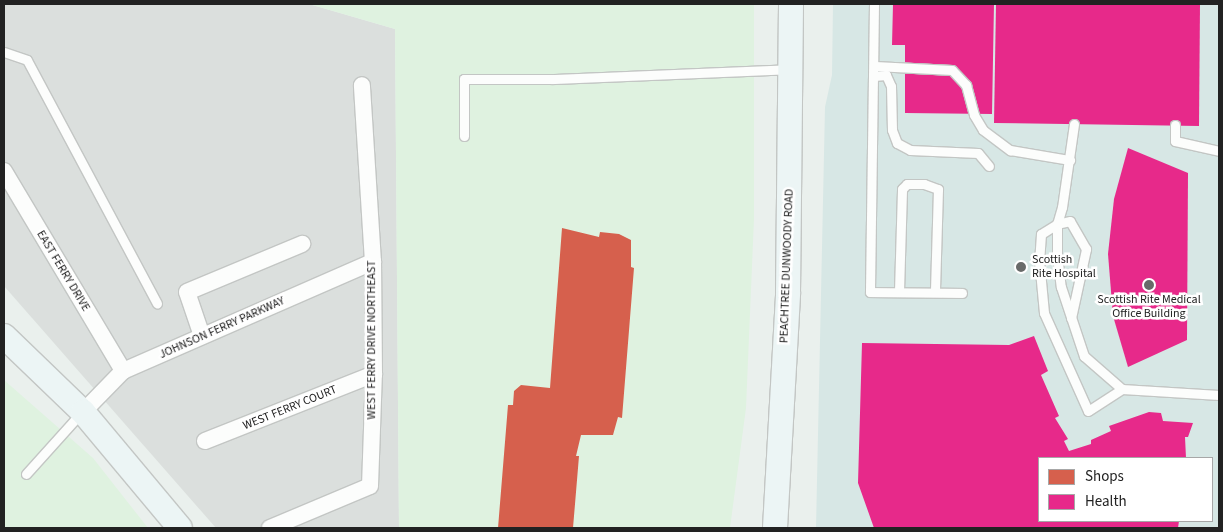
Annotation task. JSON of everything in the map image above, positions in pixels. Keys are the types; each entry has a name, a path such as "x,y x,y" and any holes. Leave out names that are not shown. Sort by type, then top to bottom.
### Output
{"main road":[{"name":"PEACHTREE DUNWOODY ROAD","path":"775,528 788,292 791,4"},
{"path":"4,336 83,412 180,528"}],"street":[{"name":"WEST FERRY DRIVE NORTHEAST","path":"270,528 370,486 374,374 373,262 362,85"},
{"name":"EAST FERRY DRIVE","path":"4,171 123,371"},
{"path":"202,336 187,292 302,244"},
{"name":"JOHNSON FERRY PARKWAY","path":"83,412 123,371 373,262"},
{"name":"WEST FERRY COURT","path":"205,441 374,374"}],"lane":[{"path":"874,4 875,66 870,292 935,291 962,293"},
{"path":"4,52 27,60 157,303"},
{"path":"875,66 952,70 966,85 974,114 990,135 1010,150 1070,160"},
{"path":"464,136 464,79 553,79 790,69"},
{"path":"874,76 886,76 891,86 892,130 897,143 910,150 978,153 989,166"},
{"path":"1074,124 1070,160 1057,224 1060,287 1084,356 1122,389"},
{"path":"1175,125 1175,141 1219,151"},
{"path":"899,291 902,189 907,184 924,184 938,190 935,291"},
{"path":"1071,321 1086,249 1070,221 1057,224 1041,234 1039,260 1044,313 1088,411 1122,389 1219,395"},
{"path":"26,474 83,412"}],"shaded area":[{"path":"4,4 309,4 395,29 399,528 216,528 4,286"},
{"path":"309,4 754,4 754,219 746,408 730,528 399,528 395,29"},
{"name":"Scottish Rite Hospital","path":"833,4 1219,4 1219,528 816,528 825,107 832,75"},
{"path":"4,380 93,458 148,528 4,528"}],"building: Shops":[{"path":"562,228 599,237 600,232 619,234 631,240 631,267 634,268 622,418 618,417 613,435 581,435 576,456 579,456 573,528 498,528 508,405 513,405 514,391 521,385 550,388"}],"building: Health":[{"path":"893,4 994,4 992,114 905,113 905,45 892,45"},
{"path":"996,4 1200,4 1199,126 994,123"},
{"name":"Scottish Rite Medical Office Building","path":"1128,148 1188,173 1187,340 1128,367 1113,316 1108,254 1114,199"},
{"path":"1034,336 1048,371 1041,375 1059,416 1055,418 1068,439 1064,441 1069,451 1091,444 1091,440 1111,431 1109,426 1149,412 1161,413 1163,421 1193,423 1188,437 1185,437 1186,457 1038,457 1038,522 1179,522 1178,528 874,528 858,483 862,343 1009,345"}],"place":[{"name":"Scottish Rite Hospital","path":"1021,267"},
{"name":"Scottish Rite Medical Office Building","path":"1149,285"}]}
